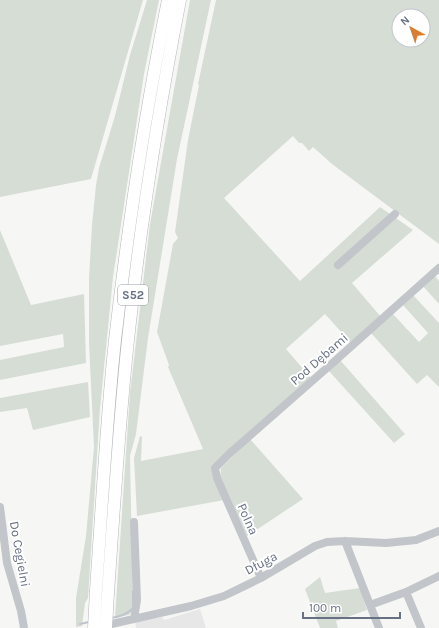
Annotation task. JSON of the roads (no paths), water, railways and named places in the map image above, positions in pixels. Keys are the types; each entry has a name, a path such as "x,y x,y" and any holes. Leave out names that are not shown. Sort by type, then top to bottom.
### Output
{"highway":[{"name":"S52","path":"94,628 108,420 124,261 144,124 168,0"},
{"name":"S52","path":"106,628 119,440 128,339 144,206 154,139 180,0"}],"street":[{"path":"338,265 395,214"},
{"name":"Pod Dębami","path":"216,468 229,454 439,268"},
{"name":"Polna","path":"216,468 216,478 261,578"},
{"name":"Do Cegielni","path":"0,507 7,563 24,628"},
{"path":"134,522 137,600 134,619"},
{"name":"Długa","path":"94,628 191,606 224,596 261,578 315,546 327,542 345,541 386,543 416,540 439,531"},
{"path":"345,541 379,628"},
{"path":"370,605 406,592 439,576"},
{"path":"406,592 421,628"}],"waterway":[{"path":"133,591 133,604"},
{"path":"111,618 127,613 132,609"},
{"path":"80,624 89,622"}]}
